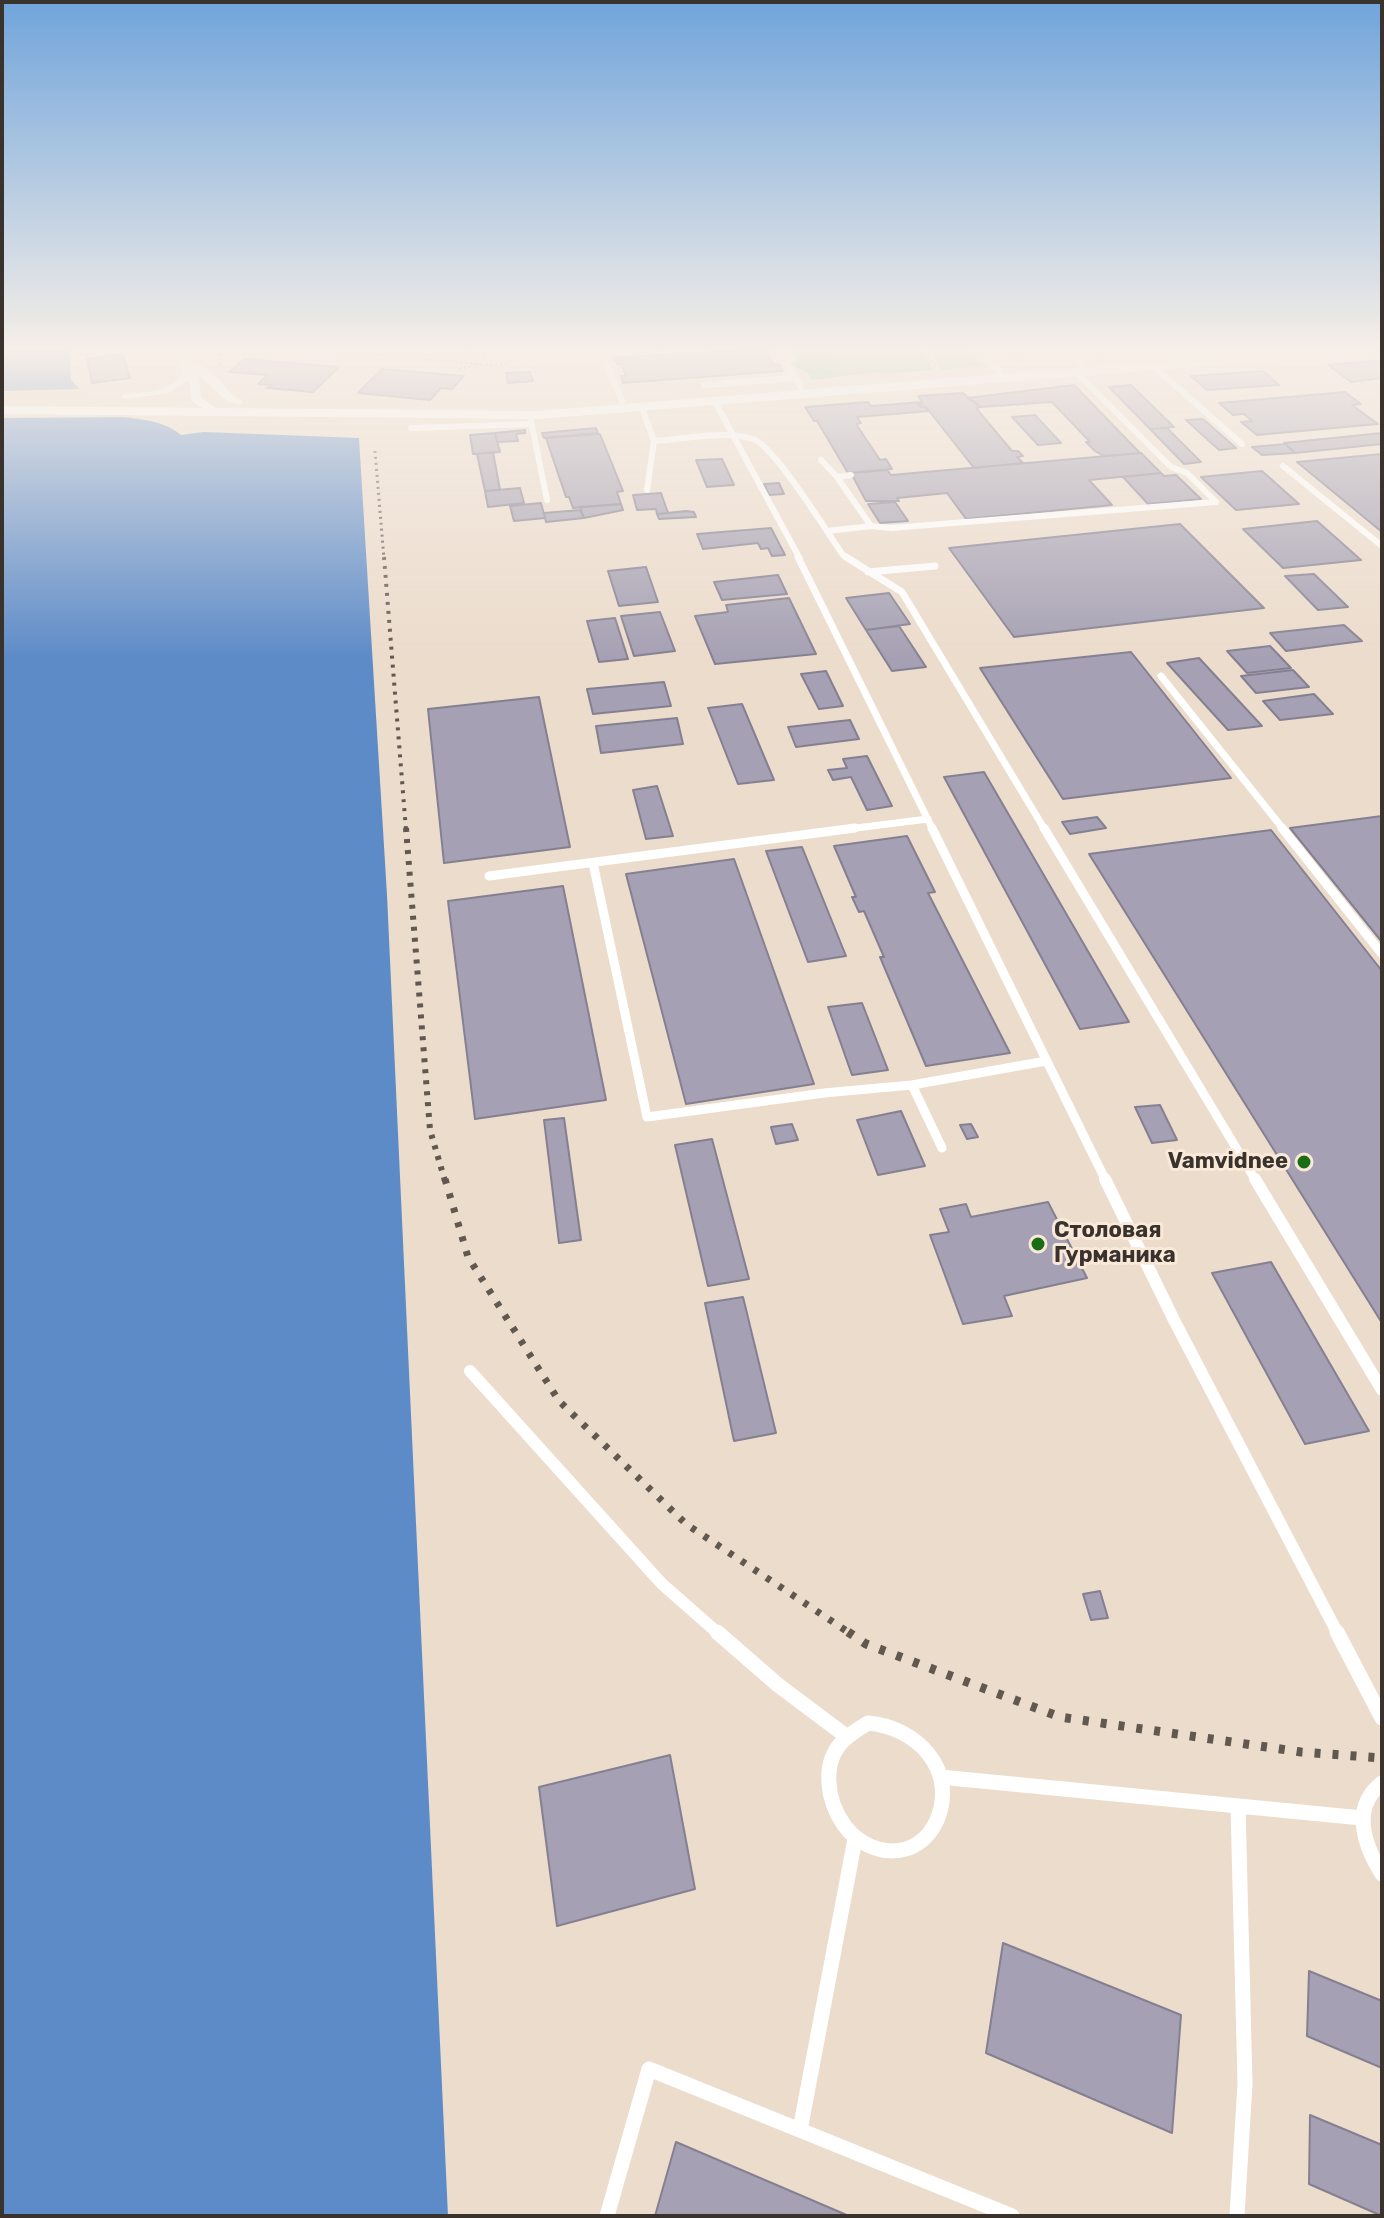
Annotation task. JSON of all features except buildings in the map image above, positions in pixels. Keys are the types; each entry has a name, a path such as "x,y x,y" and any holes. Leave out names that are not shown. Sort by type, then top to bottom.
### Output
{"lane":[{"path":"537,452 547,500"},
{"path":"647,490 652,452"},
{"path":"740,452 807,573 1174,1320 1382,1718"},
{"path":"768,452 843,555 902,592 1382,1390"},
{"path":"827,531 1216,502 1187,473 1171,467 1156,452"},
{"path":"821,460 837,477 871,526"},
{"path":"1283,466 1382,546"},
{"path":"837,477 851,475"},
{"path":"868,572 935,566"},
{"path":"1161,676 1382,954"},
{"path":"489,876 928,819"},
{"path":"593,863 647,1117 824,1093 912,1085 1046,1061"},
{"path":"912,1085 942,1148"},
{"path":"470,1371 662,1584 778,1685 846,1736"},
{"path":"868,1723 886,1723 904,1729 920,1741 932,1757 940,1777 942,1798 937,1819 926,1836 911,1847 893,1852 873,1849 855,1839 835,1813 827,1782 830,1761 838,1743 868,1723"},
{"path":"940,1777 1362,1818"},
{"path":"1382,1783 1366,1799 1362,1818 1364,1840 1382,1874"},
{"path":"1237,2216 1245,2084 1238,1806"},
{"path":"800,2130 855,1839"},
{"path":"607,2216 649,2069 1012,2216"}],"water":[{"path":"2,452 360,452 387,895 448,2216 2,2216"}],"railway":[{"path":"375,452 384,559"},
{"path":"384,557 406,830"},
{"path":"406,828 430,1130 445,1181"},
{"path":"445,1179 468,1257 559,1401 686,1524 866,1644 1060,1717 1301,1752 1382,1758"}],"place":[{"name":"Vamvidnee","path":"1304,1162"},
{"name":"Столовая Гурманика","path":"1038,1244"}]}
